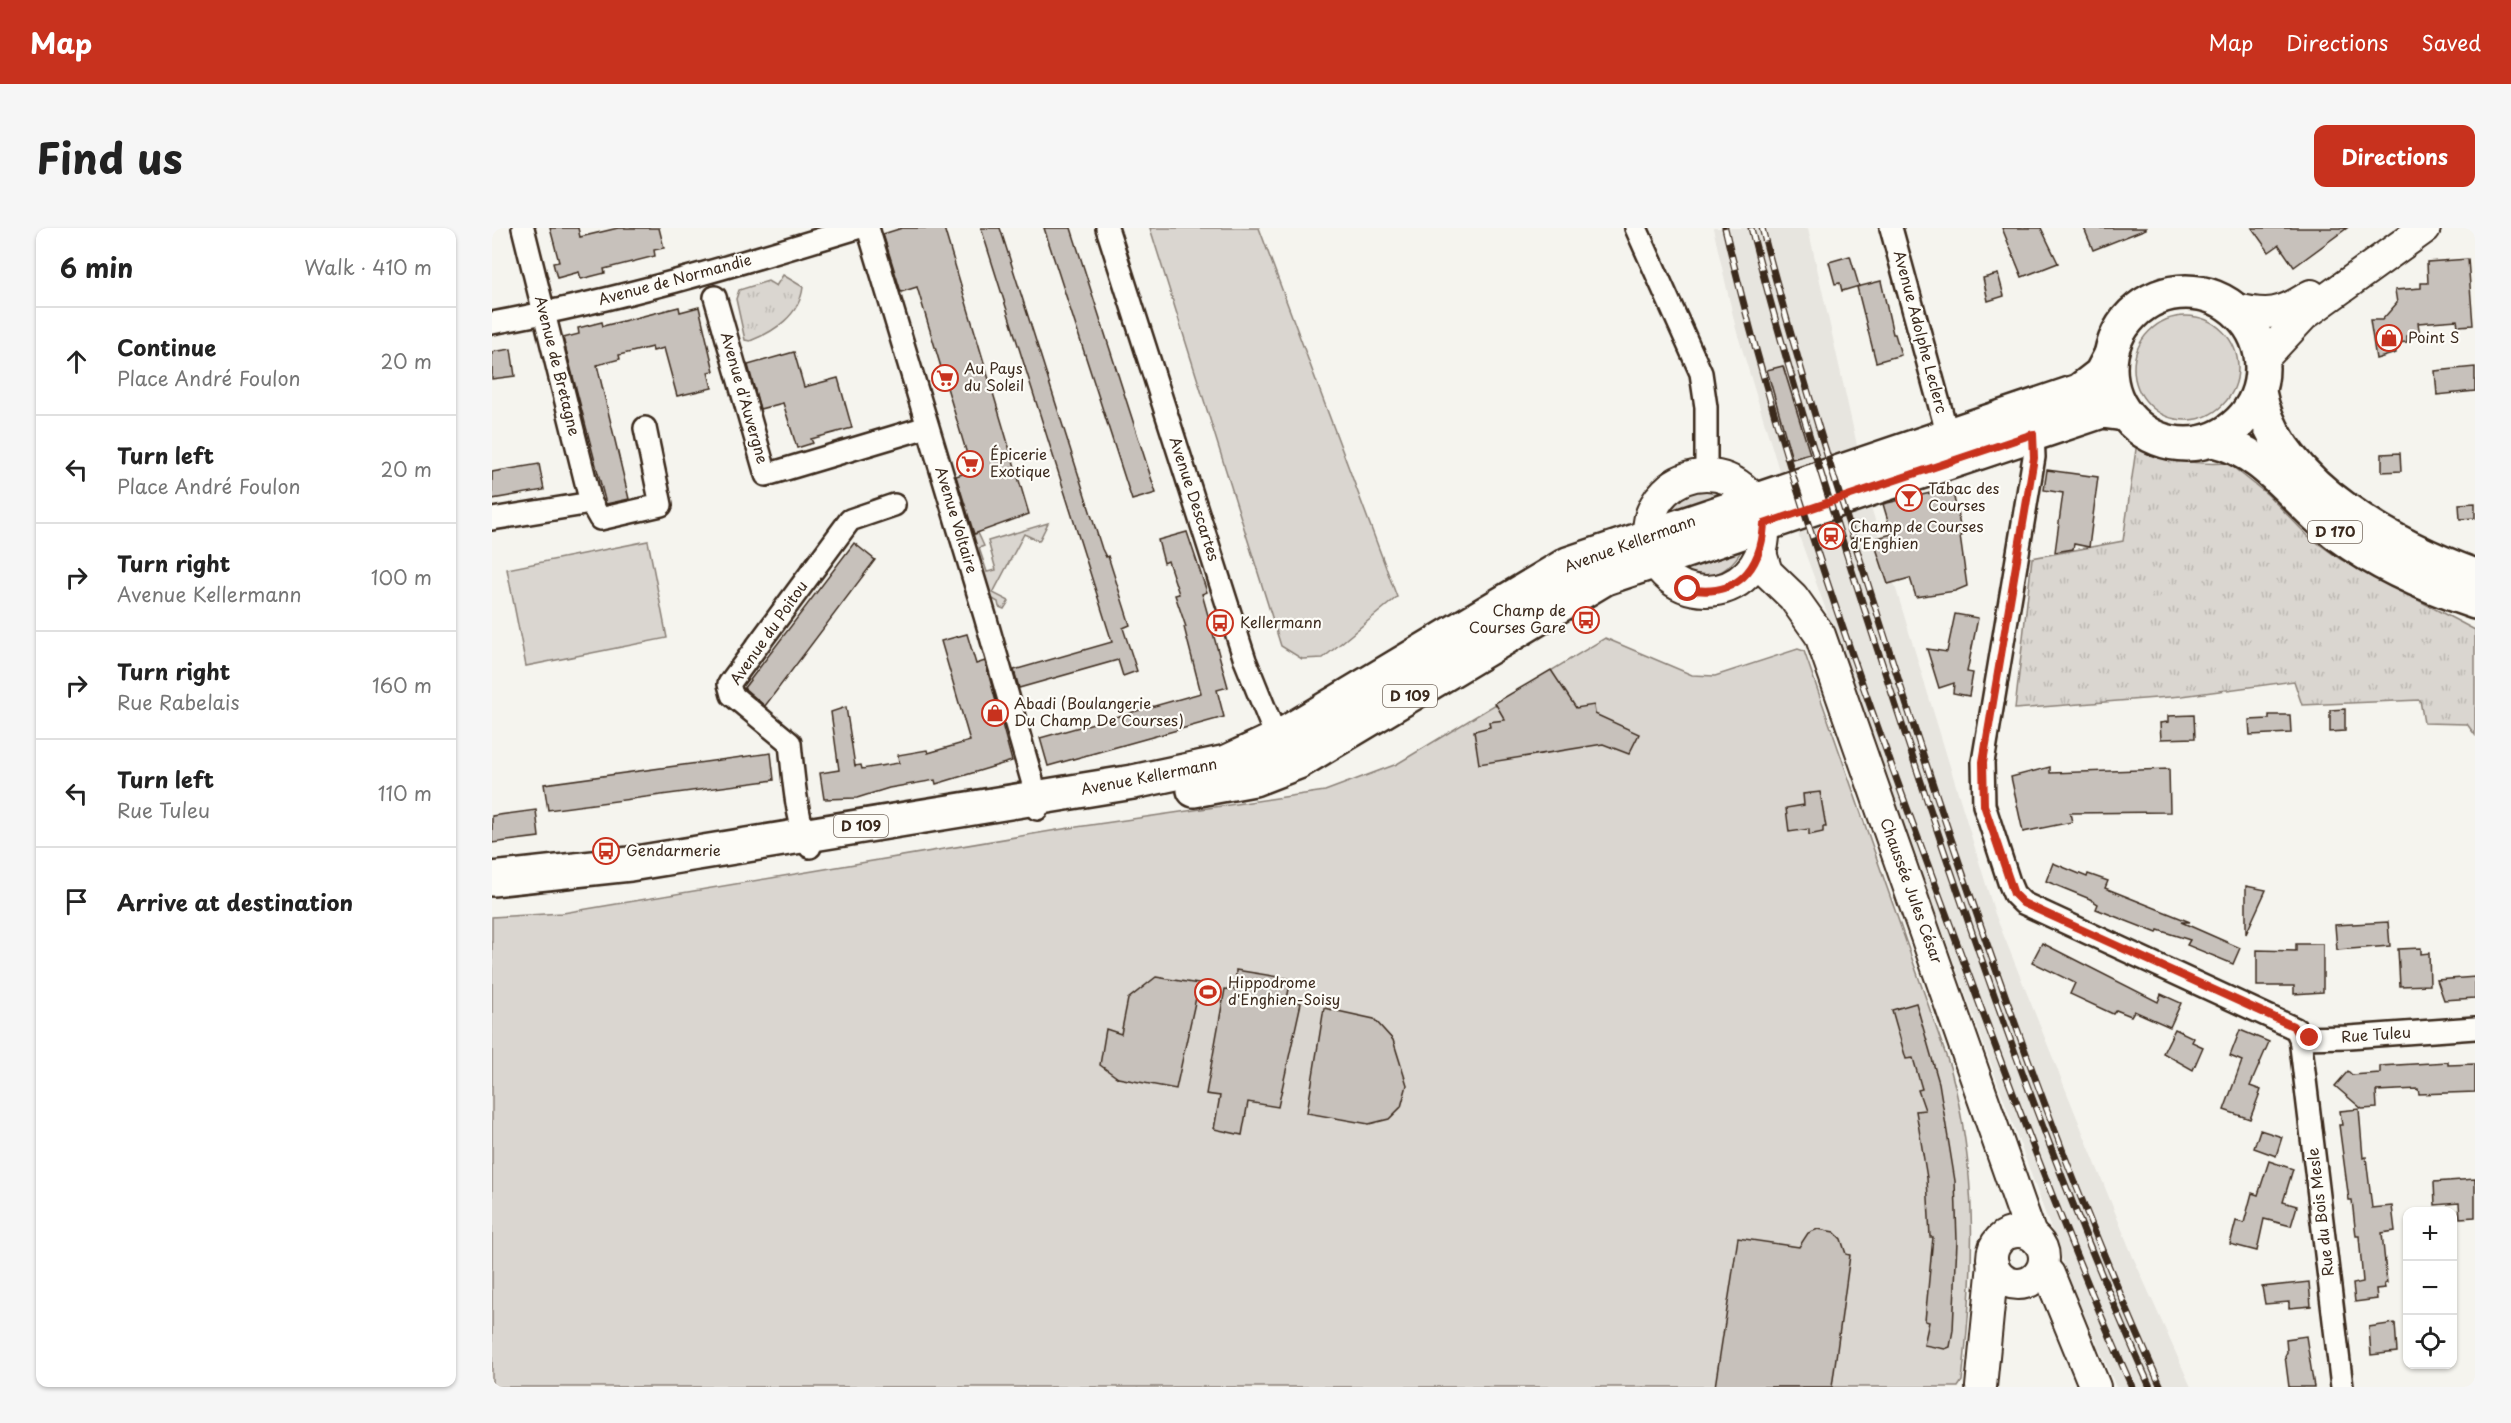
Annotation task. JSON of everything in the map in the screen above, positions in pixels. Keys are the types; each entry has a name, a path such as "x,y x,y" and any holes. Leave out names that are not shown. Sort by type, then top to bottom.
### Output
{"main road":[{"path":"2190,291 2213,296 2233,308 2250,326 2262,360 2259,392 2241,421 2213,440 2186,444 2158,439 2134,425 2125,414 2112,387 2110,357 2123,323 2141,305 2171,293 2190,291"},
{"name":"Avenue Kellermann","path":"1760,526 1948,436 2079,391 2101,374 2110,357"},
{"name":"D 170","path":"2259,392 2263,414 2276,440 2320,487 2355,517 2406,547 2475,576"},
{"name":"Avenue Kellermann","path":"492,879 582,870 807,841 1037,805 1236,783 1283,753 1605,578 1651,549 1760,526 2102,411 2125,414"},
{"name":"D 170","path":"2213,440 2250,453 2314,515 2364,552 2410,576 2475,602"},
{"name":"Avenue Kellermann","path":"492,892 599,881 807,841"}],"street":[{"name":"Avenue de Bretagne","path":"523,228 591,503"},
{"name":"Avenue de Normandie","path":"492,323 544,314 655,288 856,228"},
{"name":"Avenue Voltaire","path":"868,228 985,616 1037,805"},
{"name":"Avenue Descartes","path":"1107,228 1245,660 1283,753"},
{"path":"1636,228 1701,373 1706,407 1706,475"},
{"name":"Avenue Adolphe Leclerc","path":"1891,228 1948,436"},
{"path":"2233,308 2257,314 2278,313 2297,305 2406,228"},
{"path":"2262,360 2304,315 2425,228"},
{"name":"Avenue d'Auvergne","path":"715,297 766,475 927,427"},
{"path":"492,519 591,503 600,519 661,505 645,428"},
{"path":"2033,434 2034,458 1983,762 1984,805 2014,894 2023,903 2282,1020 2293,1026 2300,1038"},
{"path":"1706,475 1730,480 1744,489 1760,526 1749,572 1736,582 1710,591 1688,589 1669,579 1651,549 1656,502 1668,488 1685,478 1706,475"},
{"name":"Avenue du Poitou","path":"807,841 790,743 732,695 729,684 850,520 894,505"},
{"name":"Chaussée Jules César","path":"1760,526 1767,572 1793,597 1820,634 2003,1147 2031,1235 2043,1247 2013,1268 2005,1203 2003,1147"},
{"path":"1736,582 1756,585 1780,600 1820,634"},
{"name":"Rue Tuleu","path":"2300,1038 2475,1028"},
{"name":"Rue du Bois Mesle","path":"2300,1038 2342,1387"},
{"path":"1981,1387 1989,1315 2013,1268 2049,1274 2095,1387"}],"shaded area":[{"path":"1713,228 1808,228 1871,507 1995,914 2133,1257 2191,1387 2116,1387 2071,1284 1799,536 1736,329"}],"green space":[{"path":"1150,228 1259,228 1397,597 1323,658 1302,659 1281,646"},
{"path":"783,275 803,287 797,306 784,321 768,333 750,341 745,340 736,299 739,290 768,281 776,286"},
{"path":"2186,316 2206,320 2223,331 2234,348 2238,368 2234,388 2223,405 2206,416 2186,420 2166,416 2149,405 2138,388 2134,368 2138,348 2149,331 2166,320"},
{"path":"2137,442 2170,458 2191,462 2228,463 2268,495 2308,536 2340,559 2475,630 2475,735 2467,724 2424,723 2420,700 2302,705 2294,681 2182,696 2015,709 2032,558 2123,541"},
{"path":"1699,487 1709,487 1725,494 1657,523 1665,507 1676,495"},
{"path":"1048,523 1039,541 1024,534 993,593 1009,601 1004,609 999,607 998,602 991,598 973,535 978,533 984,546 979,548 987,572 996,570 988,541"},
{"path":"648,541 667,638 526,666 507,569"},
{"path":"1746,542 1732,563 1715,574 1695,575 1672,566"},
{"name":"Hippodrome d'Enghien-Soisy","path":"1605,638 1692,675 1715,676 1798,649 1804,651 1950,1067 1959,1106 1970,1184 1971,1262 1962,1381 1958,1387 492,1387 492,917 563,913 1063,829 1325,791 1397,764"}],"building":[{"path":"550,228 578,228 580,237 618,228 659,228 664,248 654,250 655,256 604,269 605,273 581,279 579,272 557,278 553,263 559,262"},
{"path":"902,228 944,228 1029,514 974,534 956,476 972,471 917,287 901,292 883,234"},
{"path":"981,228 1000,228 1102,549 1106,557 1108,556 1130,625 1123,628 1137,671 1123,676 1118,660 1019,688 1014,670 1112,642"},
{"path":"1044,228 1071,228 1156,493 1132,500"},
{"path":"2002,228 2041,228 2058,263 2022,277"},
{"path":"2084,228 2146,228 2146,229 2093,250"},
{"path":"2252,228 2347,228 2294,267 2279,245 2269,252"},
{"path":"1850,256 1859,286 1842,291 1840,283 1835,284 1829,262"},
{"path":"2468,259 2473,325 2458,326 2457,320 2418,323 2420,335 2407,336 2407,342 2394,343 2396,353 2376,359 2370,320 2382,320 2397,303 2395,290 2421,288 2421,283 2428,283 2427,262"},
{"path":"1998,274 2004,296 1988,301 1983,278"},
{"path":"1881,281 1893,334 1895,334 1901,355 1876,362 1857,287"},
{"path":"679,307 680,312 699,307 714,371 708,372 712,388 677,396 664,348 653,351 652,347 619,355 620,359 597,365 629,499 606,504 563,338 579,334 578,328 602,322 603,326"},
{"path":"511,349 515,376 492,379 492,352"},
{"path":"794,352 804,387 838,378 852,428 811,439 813,443 797,448 783,403 760,409 748,365"},
{"path":"1783,366 1810,454 1792,459 1767,370"},
{"path":"2475,367 2475,391 2437,395 2435,371"},
{"path":"2400,453 2401,471 2382,472 2382,454"},
{"path":"539,464 544,490 492,499 492,472"},
{"path":"2047,470 2098,477 2089,547 2074,544 2073,549 2055,552 2063,493 2044,490"},
{"path":"1952,488 1962,535 1960,536 1967,586 1955,591 1916,597 1910,578 1888,584 1873,539 1892,534 1883,504"},
{"path":"2475,503 2475,518 2460,519 2459,504"},
{"path":"1187,532 1207,592 1202,594 1228,687 1217,690 1224,717 1048,766 1040,738 1201,693 1184,627 1186,627 1175,595 1179,594 1168,561 1164,563 1158,540"},
{"path":"854,543 875,560 765,706 744,688"},
{"path":"1955,614 1978,618 1967,672 1973,673 1969,696 1953,693 1954,683 1939,688 1927,649 1947,652"},
{"path":"967,634 976,664 985,661 1012,761 936,784 935,780 889,788 857,798 824,799 820,773 839,770 831,712 846,707 855,766 861,765 862,769 899,763 898,755 927,750 928,753 970,741 941,641"},
{"path":"1551,670 1576,708 1594,705 1595,714 1639,734 1629,754 1603,744 1479,764 1474,731 1490,727 1489,722 1505,720 1495,703"},
{"path":"2345,709 2345,731 2330,732 2330,710"},
{"path":"2194,715 2195,738 2161,739 2160,723 2168,722 2168,716"},
{"path":"2269,715 2290,715 2291,733 2250,735 2249,720 2269,719"},
{"path":"771,753 774,780 548,810 544,784"},
{"path":"2050,767 2050,773 2169,769 2170,812 2070,813 2072,822 2023,832 2011,777"},
{"path":"1820,792 1826,827 1823,827 1823,832 1809,835 1809,829 1789,832 1786,808 1804,805 1803,794"},
{"path":"536,810 539,837 492,843 492,816"},
{"path":"2053,863 2087,877 2088,874 2108,881 2105,888 2190,922 2181,922 2240,948 2233,964 2187,945 2190,940 2158,930 2157,933 2096,909 2098,904 2090,899 2046,881"},
{"path":"2246,886 2266,890 2246,934"},
{"path":"2388,922 2390,946 2337,950 2335,925"},
{"path":"2042,943 2158,1002 2161,994 2181,1003 2170,1027 2134,1011 2131,1016 2116,1010 2113,1014 2070,994 2075,983 2032,962"},
{"path":"2296,944 2323,944 2323,992 2294,994 2294,986 2257,986 2257,950 2296,951"},
{"path":"2421,948 2421,954 2429,953 2430,985 2400,986 2398,949"},
{"path":"1236,970 1291,979 1287,999 1301,1003 1278,1107 1248,1102 1242,1135 1214,1129 1220,1096 1206,1094 1225,989 1235,990"},
{"path":"1156,977 1199,984 1176,1089 1118,1078 1100,1065 1106,1029 1121,1034 1128,999"},
{"path":"2475,977 2475,998 2444,1000 2437,980"},
{"path":"1916,1003 1939,1083 1955,1181 1957,1241 1953,1330 1950,1347 1945,1349 1924,1345 1929,1322 1925,1321 1933,1237 1930,1237 1927,1178 1916,1111 1925,1110 1918,1090 1922,1089 1913,1058 1906,1059 1892,1010"},
{"path":"1324,1008 1374,1019 1393,1040 1407,1085 1401,1107 1389,1119 1369,1124 1307,1113"},
{"path":"2175,1029 2194,1038 2192,1042 2203,1047 2193,1070 2163,1053"},
{"path":"2240,1030 2269,1042 2250,1086 2261,1090 2250,1119 2224,1110 2242,1061 2230,1056"},
{"path":"2448,1062 2448,1065 2475,1064 2475,1092 2419,1094 2418,1089 2376,1091 2377,1108 2362,1109 2335,1086 2348,1071 2352,1075 2380,1073 2380,1066"},
{"path":"2359,1109 2363,1158 2366,1157 2372,1208 2392,1206 2395,1231 2382,1233 2387,1283 2384,1284 2385,1288 2376,1289 2377,1299 2355,1302 2353,1284 2363,1282 2359,1236 2356,1236 2352,1200 2349,1200 2339,1125 2342,1125 2340,1111"},
{"path":"2260,1130 2282,1137 2276,1156 2254,1148"},
{"path":"2269,1161 2293,1169 2283,1202 2297,1206 2291,1226 2264,1219 2257,1251 2230,1244 2236,1221 2244,1223 2252,1193 2258,1195"},
{"path":"2475,1179 2475,1217 2460,1218 2459,1203 2435,1205 2434,1182"},
{"path":"1818,1229 1834,1232 1841,1239 1846,1254 1850,1255 1832,1387 1715,1387 1738,1238 1799,1247 1808,1233"},
{"path":"2309,1282 2311,1306 2289,1308 2289,1302 2265,1304 2262,1287"},
{"path":"2395,1323 2397,1352 2371,1355 2369,1327"},
{"path":"2306,1336 2314,1387 2289,1387 2285,1356 2286,1339"}],"railway":[{"path":"1725,228 1769,397 1849,646 2031,1141 2132,1387"},
{"path":"1751,228 1819,468 1953,878 2046,1135 2079,1220 2150,1387"},
{"path":"1762,228 1830,465 1963,874 2056,1133 2124,1303 2161,1387"}],"place":[{"name":"Point S","path":"2389,338"},
{"name":"Au Pays du Soleil","path":"945,378"},
{"name":"Épicerie Exotique","path":"970,464"},
{"name":"Tabac des Courses","path":"1909,498"},
{"name":"Champ de Courses d'Enghien","path":"1831,536"},
{"name":"Champ de Courses Gare","path":"1586,620"},
{"name":"Kellermann","path":"1220,623"},
{"name":"Abadi (Boulangerie Du Champ De Courses)","path":"995,713"},
{"name":"Gendarmerie","path":"606,851"},
{"name":"Hippodrome d'Enghien-Soisy","path":"1208,992"}],"route":[{"path":"1688,589 1699,591 1721,589 1741,579 1756,563 1761,553 1764,524 2033,434 2034,458 2014,568 1982,780 1984,805 2014,894 2023,903 2293,1026 2300,1038 2310,1038"}]}
